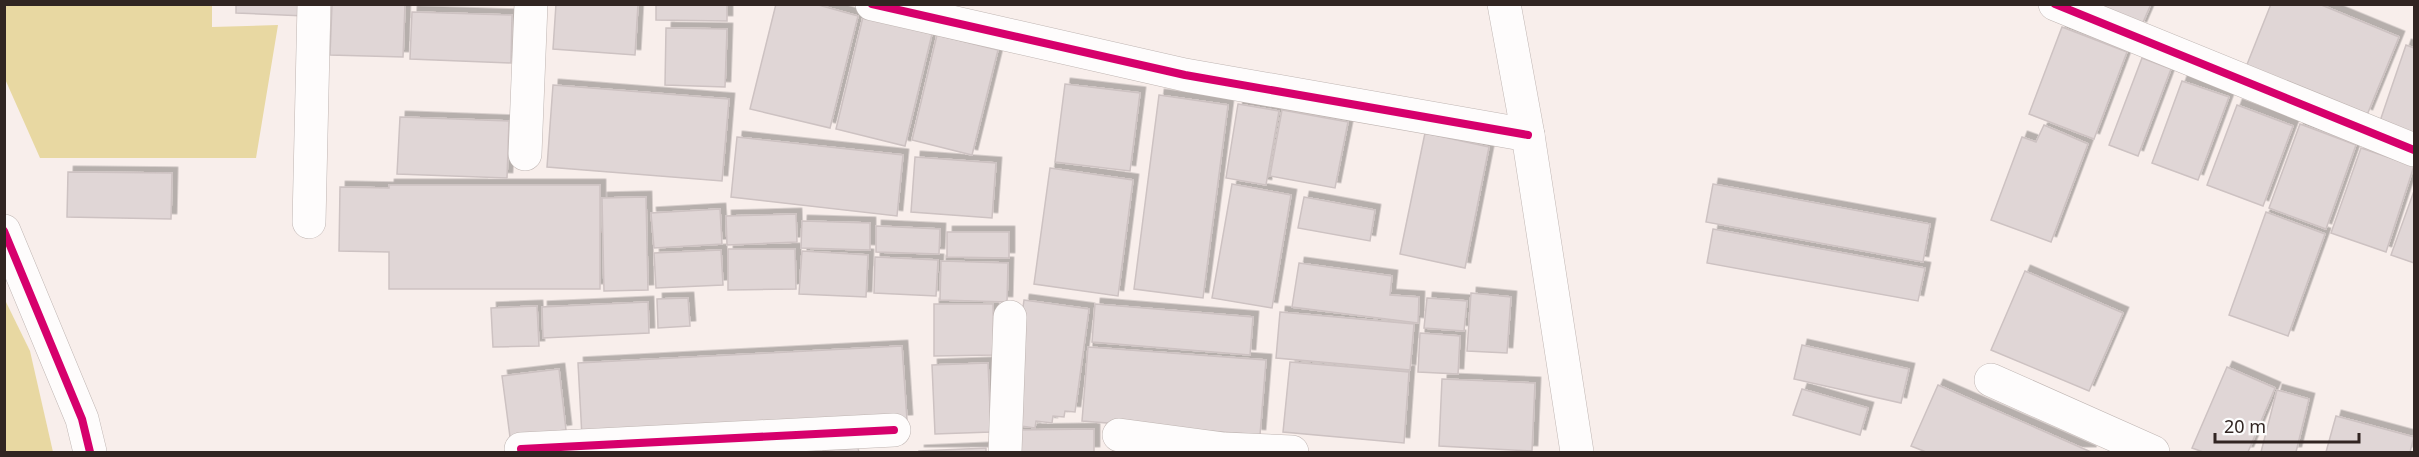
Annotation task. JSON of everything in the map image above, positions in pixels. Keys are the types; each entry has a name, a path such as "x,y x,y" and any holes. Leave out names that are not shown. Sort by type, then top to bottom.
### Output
{"street":[{"path":"309,222 314,4"},
{"path":"525,154 531,4"},
{"path":"872,4 1185,75 1528,135"},
{"path":"1504,4 1528,135 1577,453"},
{"path":"2055,4 2415,150"},
{"path":"4,231 82,419 90,453"},
{"path":"1005,453 1010,317"},
{"path":"1991,380 2153,453"},
{"path":"521,449 894,430"},
{"path":"1119,435 1224,449 1292,453"}],"shaded area":[{"path":"4,5 212,5 212,27 278,25 256,158 40,158 5,79"},
{"path":"5,300 30,351 53,452 5,452"}],"building":[{"path":"236,4 305,4 305,16 236,13"},
{"path":"332,4 405,4 403,57 330,55"},
{"path":"556,4 638,4 635,55 553,49"},
{"path":"656,4 727,4 727,21 656,20"},
{"path":"776,4 815,4 858,16 830,128 750,109"},
{"path":"2084,4 2151,4 2141,27"},
{"path":"2271,4 2319,4 2399,37 2367,115 2246,67"},
{"path":"412,12 512,15 511,63 410,59"},
{"path":"863,17 932,34 905,146 836,129"},
{"path":"2062,27 2127,52 2094,139 2029,114"},
{"path":"666,28 727,29 725,87 665,85"},
{"path":"937,35 998,50 972,155 912,140"},
{"path":"2406,45 2414,48 2414,136 2379,124"},
{"path":"2142,58 2171,69 2138,156 2109,145"},
{"path":"2182,81 2229,97 2198,180 2152,163"},
{"path":"1065,84 1140,93 1130,171 1055,162"},
{"path":"553,85 729,99 722,181 547,167"},
{"path":"1159,95 1228,105 1203,298 1134,289"},
{"path":"1238,104 1279,111 1266,185 1226,178"},
{"path":"2237,105 2293,126 2263,206 2207,185"},
{"path":"1282,110 1348,122 1335,188 1270,176"},
{"path":"400,117 509,121 507,178 397,174"},
{"path":"2300,124 2356,145 2326,229 2269,208"},
{"path":"2044,125 2088,144 2051,242 1991,220 2022,137 2036,142"},
{"path":"1425,133 1489,147 1465,268 1400,254"},
{"path":"737,137 903,155 897,216 731,197"},
{"path":"2361,148 2414,166 2386,252 2331,233"},
{"path":"915,157 996,163 992,218 911,212"},
{"path":"1050,168 1133,180 1118,296 1034,284"},
{"path":"68,172 172,173 171,219 67,217"},
{"path":"1232,184 1291,195 1272,308 1212,298"},
{"path":"1713,184 1930,224 1923,262 1706,222"},
{"path":"389,185 600,185 600,289 389,289 389,252 339,251 340,187 389,188"},
{"path":"2414,191 2414,263 2391,255"},
{"path":"646,197 648,290 604,291 602,198"},
{"path":"1304,197 1375,210 1370,241 1298,228"},
{"path":"720,209 722,244 654,248 651,213"},
{"path":"2266,212 2325,234 2288,336 2229,315"},
{"path":"796,214 797,242 727,245 726,216"},
{"path":"802,221 870,223 870,250 801,248"},
{"path":"876,226 940,229 939,254 876,252"},
{"path":"1713,229 1925,268 1918,301 1707,263"},
{"path":"947,232 1009,232 1009,258 947,257"},
{"path":"728,249 795,249 796,289 728,290"},
{"path":"721,250 723,285 656,288 654,253"},
{"path":"802,251 868,255 866,297 799,294"},
{"path":"875,257 938,260 936,296 874,293"},
{"path":"941,261 1008,263 1007,302 940,300"},
{"path":"1299,263 1392,276 1390,295 1419,297 1418,323 1292,307"},
{"path":"2025,271 2123,313 2089,391 1991,350"},
{"path":"1471,293 1511,297 1507,353 1467,351"},
{"path":"688,298 690,326 658,328 657,299"},
{"path":"1427,298 1467,301 1464,331 1424,328"},
{"path":"1024,300 1089,309 1075,412 1065,411 1064,417 1053,416 1052,423 1036,421 1035,428 1007,424"},
{"path":"648,302 649,333 543,338 542,307"},
{"path":"934,304 993,304 994,355 934,356"},
{"path":"1095,304 1253,317 1250,355 1092,342"},
{"path":"537,306 539,346 493,347 491,308"},
{"path":"1280,312 1414,324 1410,370 1276,358"},
{"path":"1420,333 1460,336 1458,374 1418,372"},
{"path":"1802,345 1909,369 1901,403 1794,379"},
{"path":"902,346 907,420 582,437 578,363"},
{"path":"1088,347 1266,360 1260,435 1082,421"},
{"path":"1290,362 1409,372 1404,443 1283,432"},
{"path":"988,363 991,432 935,434 932,365"},
{"path":"2227,367 2275,388 2248,452 2203,452 2192,448"},
{"path":"559,369 566,430 510,437 502,376"},
{"path":"1442,379 1535,383 1532,451 1439,446"},
{"path":"1938,385 2091,452 1926,452 1911,446"},
{"path":"1802,389 1868,408 1860,435 1793,415"},
{"path":"2277,390 2309,399 2296,452 2261,452"},
{"path":"2336,416 2414,437 2410,452 2326,452"},
{"path":"1094,429 1094,452 1014,452 1014,430"},
{"path":"858,448 859,452 823,452 823,450"},
{"path":"986,448 986,452 919,452 919,451"}],"cycle path":[{"path":"872,4 1185,75 1528,135"},
{"path":"2055,4 2414,150"},
{"path":"4,231 82,419 90,452"},
{"path":"521,449 894,430"}]}
